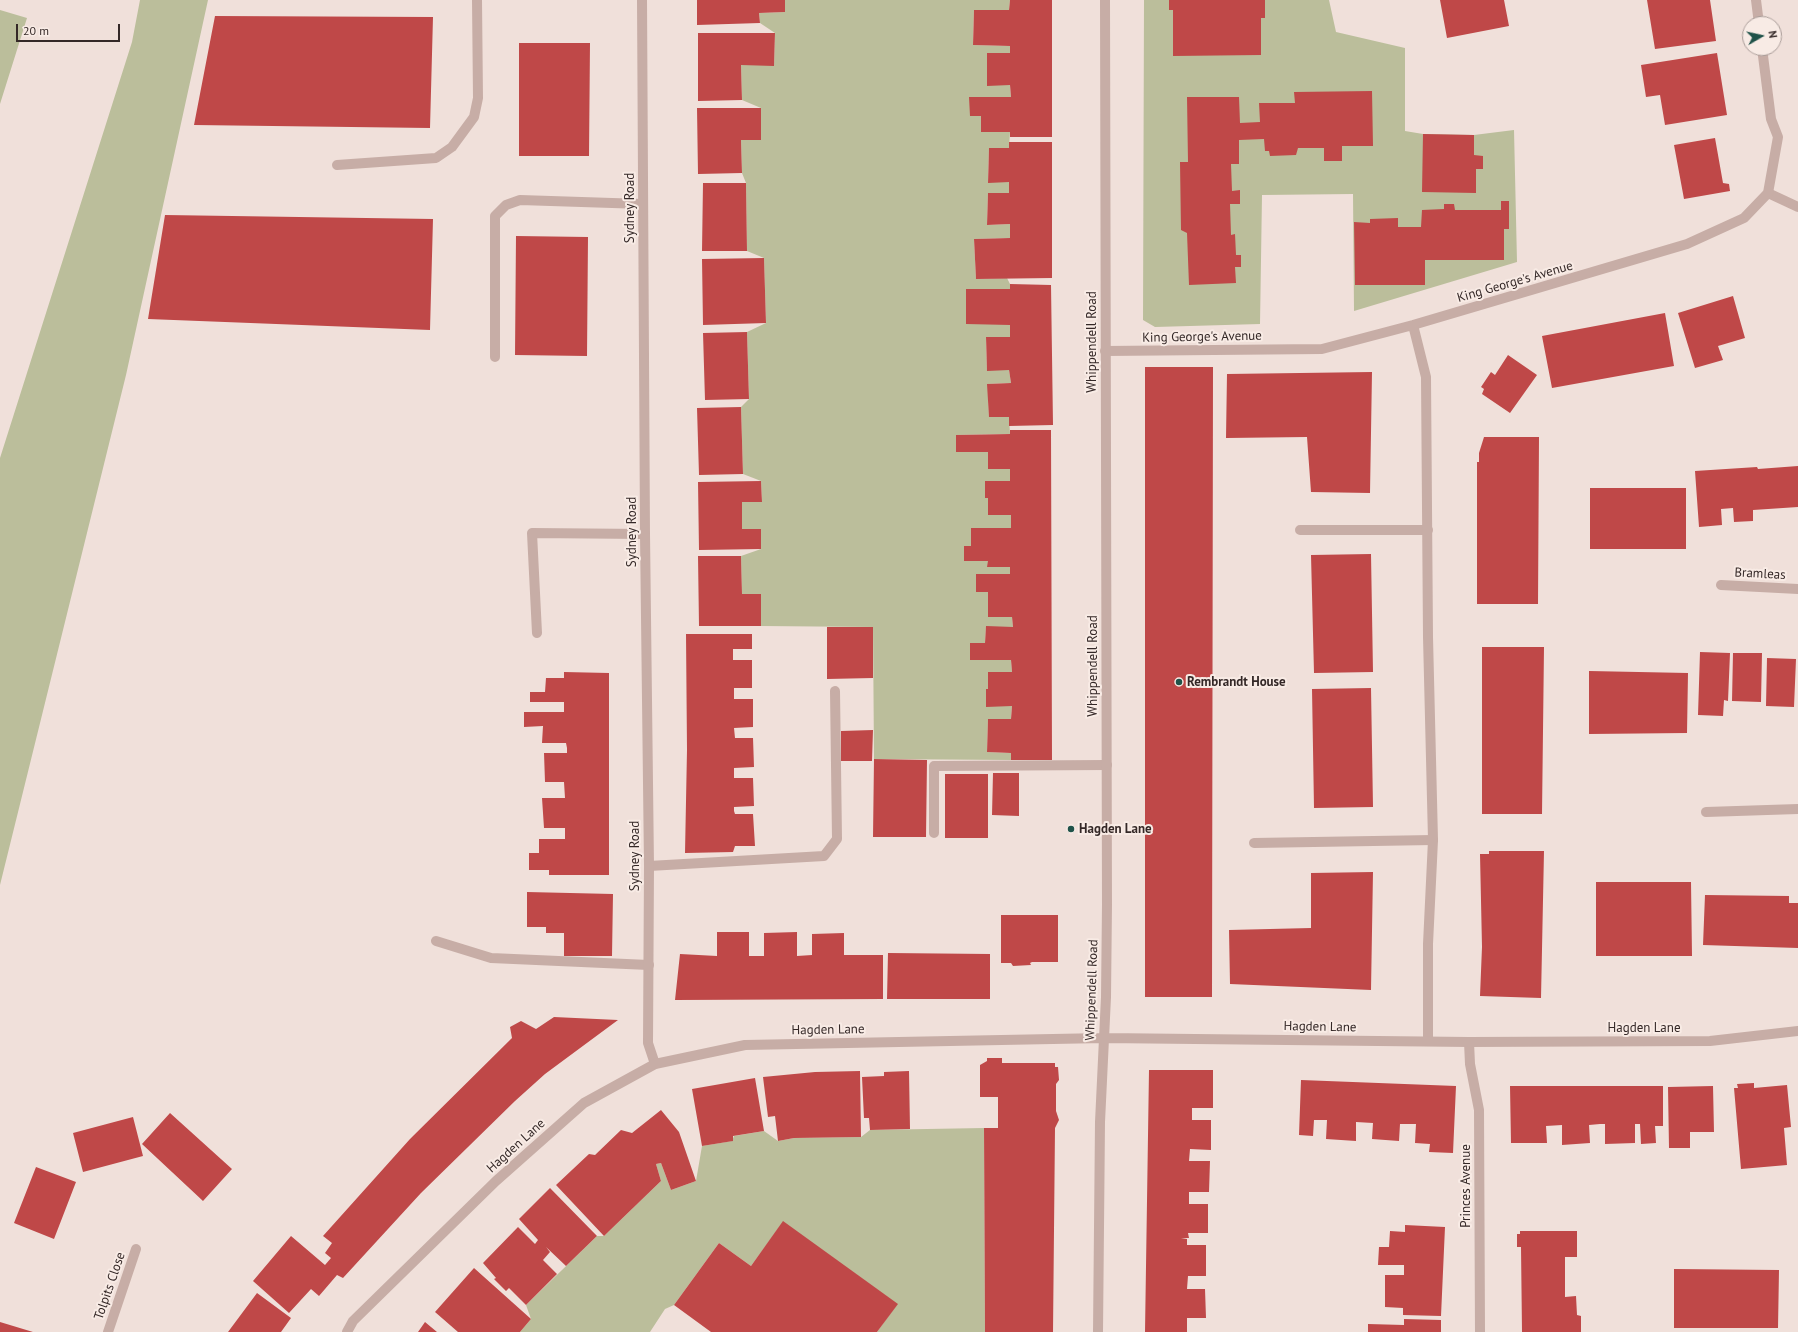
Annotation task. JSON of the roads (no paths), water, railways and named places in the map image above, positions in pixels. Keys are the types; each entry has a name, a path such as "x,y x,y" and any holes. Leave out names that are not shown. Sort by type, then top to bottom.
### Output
{"street":[{"path":"337,165 436,158 452,147 474,117 478,98 477,0"},
{"name":"Sydney Road","path":"642,0 645,534 649,866 648,1043 655,1064"},
{"name":"Whippendell Road","path":"1098,1332 1100,1122 1104,1038 1107,904 1105,0"},
{"path":"1756,0 1758,16"},
{"path":"1763,56 1771,119 1778,137 1768,193 1798,207"},
{"name":"King George's Avenue","path":"1105,351 1322,349 1687,244 1744,218 1768,193"},
{"path":"495,357 494,216 506,205 520,200 643,204"},
{"path":"1413,324 1426,377 1428,637 1433,840 1428,944 1428,1041"},
{"path":"1300,530 1428,530"},
{"path":"537,633 532,532 645,534"},
{"name":"Bramleas","path":"1721,585 1798,589"},
{"path":"649,866 824,856 837,839 836,690"},
{"path":"934,833 934,766 1107,765"},
{"path":"1706,812 1798,809"},
{"path":"1254,842 1433,840"},
{"path":"436,941 491,958 649,964"},
{"name":"Hagden Lane","path":"347,1332 353,1321 496,1181 584,1103 655,1064 745,1045 1104,1038 1469,1042 1710,1041 1798,1031"},
{"name":"Princes Avenue","path":"1469,1042 1470,1064 1479,1110 1480,1332"},
{"name":"Tolpits Close","path":"108,1332 136,1249"}],"place":[{"name":"Rembrandt House","path":"1179,682"},
{"name":"Hagden Lane","path":"1071,829"}]}
